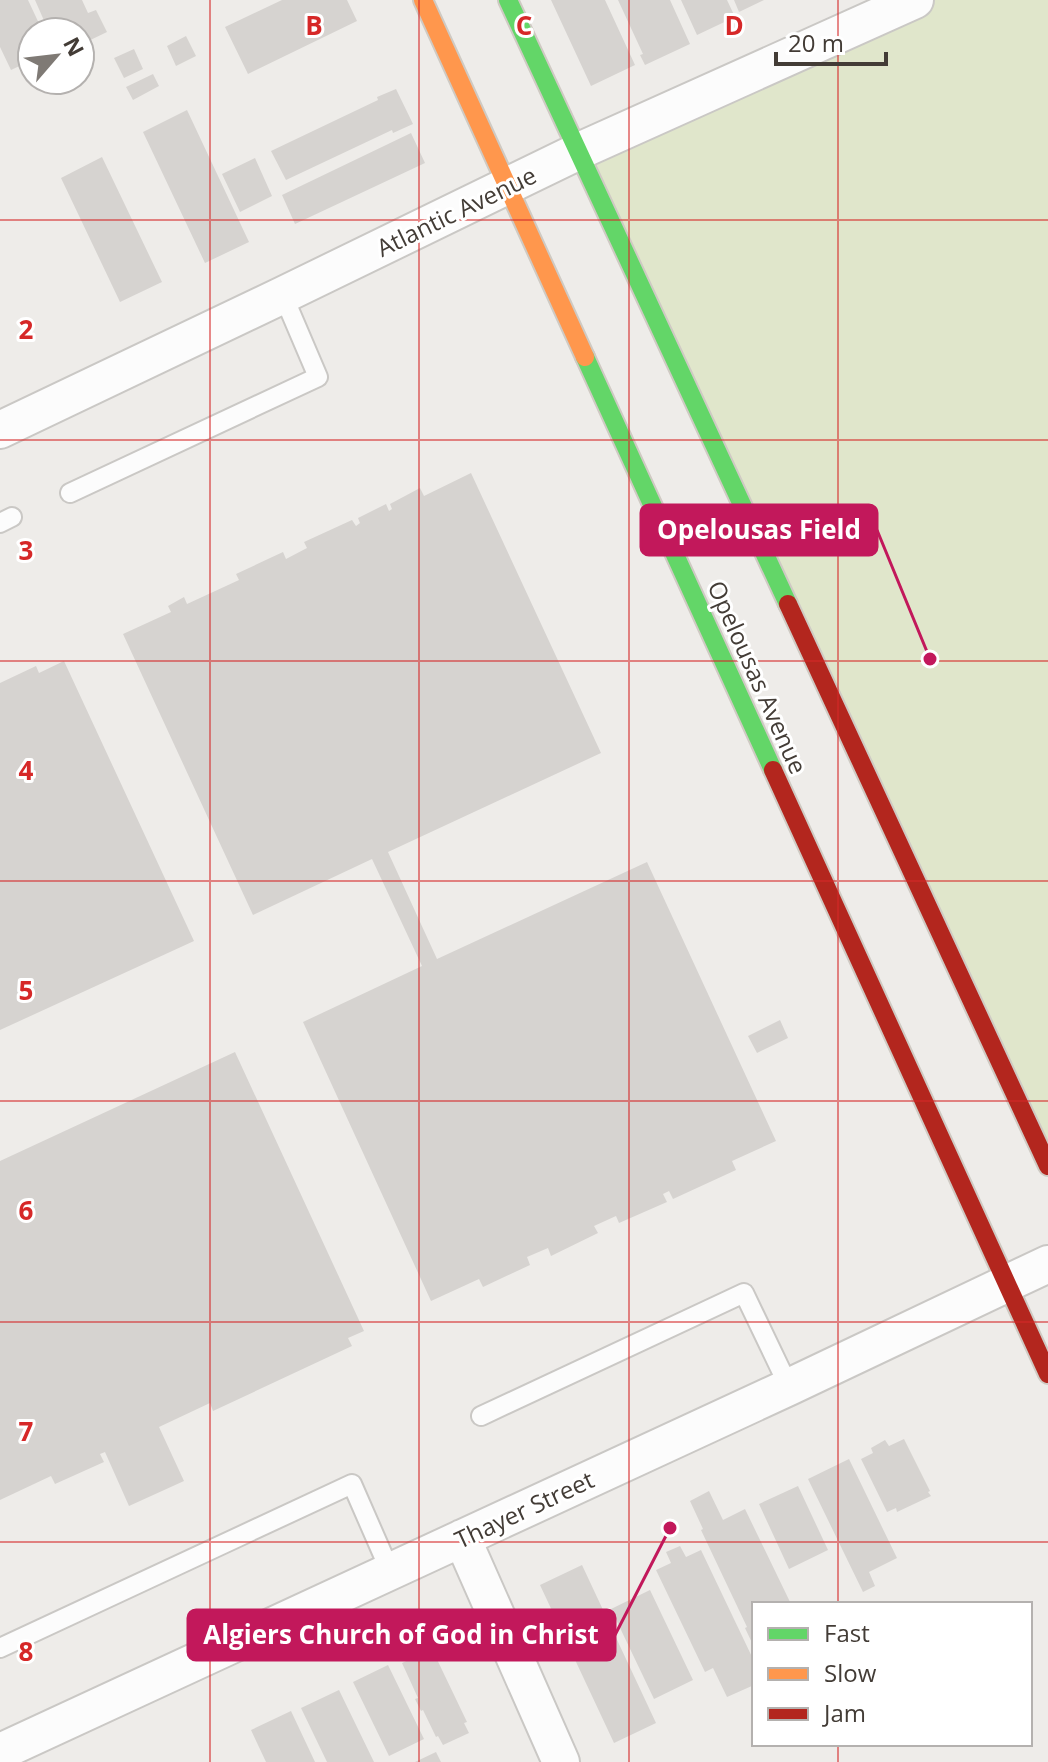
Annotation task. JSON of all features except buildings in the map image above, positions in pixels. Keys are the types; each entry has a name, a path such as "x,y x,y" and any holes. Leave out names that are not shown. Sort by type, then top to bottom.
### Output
{"street":[{"name":"Opelousas Avenue","path":"423,0 1048,1374"},
{"path":"508,0 1048,1166"},
{"name":"Atlantic Avenue","path":"0,430 577,152 915,0"},
{"name":"Thayer Street","path":"0,1752 1048,1264"},
{"path":"462,1538 561,1762"}],"lane":[{"path":"70,493 318,377 283,295"},
{"path":"481,1416 744,1293 789,1387"},
{"path":"0,1648 352,1484 390,1571"}],"green space":[{"path":"915,0 1048,0 1048,1166 577,152"}],"traffic: fast":[{"path":"508,0 788,604"},
{"path":"585,357 773,770"}],"traffic: slow":[{"path":"423,0 585,357"}],"traffic: jam":[{"path":"788,604 1048,1166"},
{"path":"773,770 1048,1374"}],"place":[{"name":"Opelousas Field","path":"930,659"},
{"name":"Algiers Church of God in Christ","path":"670,1528"}]}
